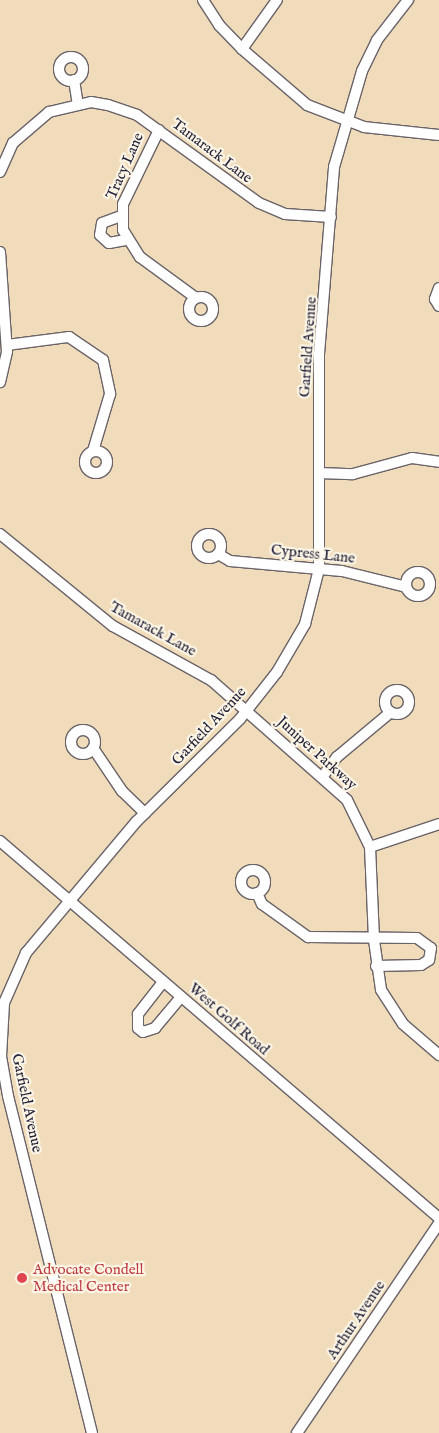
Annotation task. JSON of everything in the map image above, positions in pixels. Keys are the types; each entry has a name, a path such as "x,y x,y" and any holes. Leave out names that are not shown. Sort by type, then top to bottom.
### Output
{"street":[{"path":"203,0 218,25 242,49 307,105 345,121 439,136"},
{"path":"242,49 278,0"},
{"name":"Garfield Avenue","path":"92,1433 1,1057 4,1003 15,973 68,901 146,812 247,711 305,624 319,569 320,354 334,167 345,121 378,40 408,0"},
{"path":"74,80 78,105"},
{"name":"Tamarack Lane","path":"0,172 13,143 37,120 78,105 124,109 159,130 259,204 285,214 331,217"},
{"name":"Tracy Lane","path":"159,130 121,216 126,240 140,257 196,298"},
{"name":"Tracy Lane","path":"121,216 102,223 100,235 109,243 126,240"},
{"path":"0,259 7,345 0,382"},
{"path":"439,288 435,299 439,306"},
{"path":"7,345 70,337 103,360 110,394 93,451"},
{"path":"319,473 353,474 412,458 439,462"},
{"name":"Tamarack Lane","path":"0,534 98,616 190,665 247,711"},
{"name":"Cypress Lane","path":"218,554 230,561 319,569 406,587"},
{"name":"Juniper Parkway","path":"247,711 322,776 357,815 370,847 376,966 392,1010 439,1055"},
{"path":"322,776 337,757 391,712"},
{"path":"93,748 122,791 146,812"},
{"path":"370,847 439,824"},
{"name":"West Golf Road","path":"0,841 439,1218"},
{"path":"257,893 262,904 308,937 374,940 422,939 432,952 421,964 376,966"},
{"path":"163,982 138,1014 138,1028 143,1032 155,1028 181,997"},
{"name":"Arthur Avenue","path":"297,1433 439,1224"}],"place":[{"name":"Advocate Condell Medical Center","path":"22,1278"}]}
